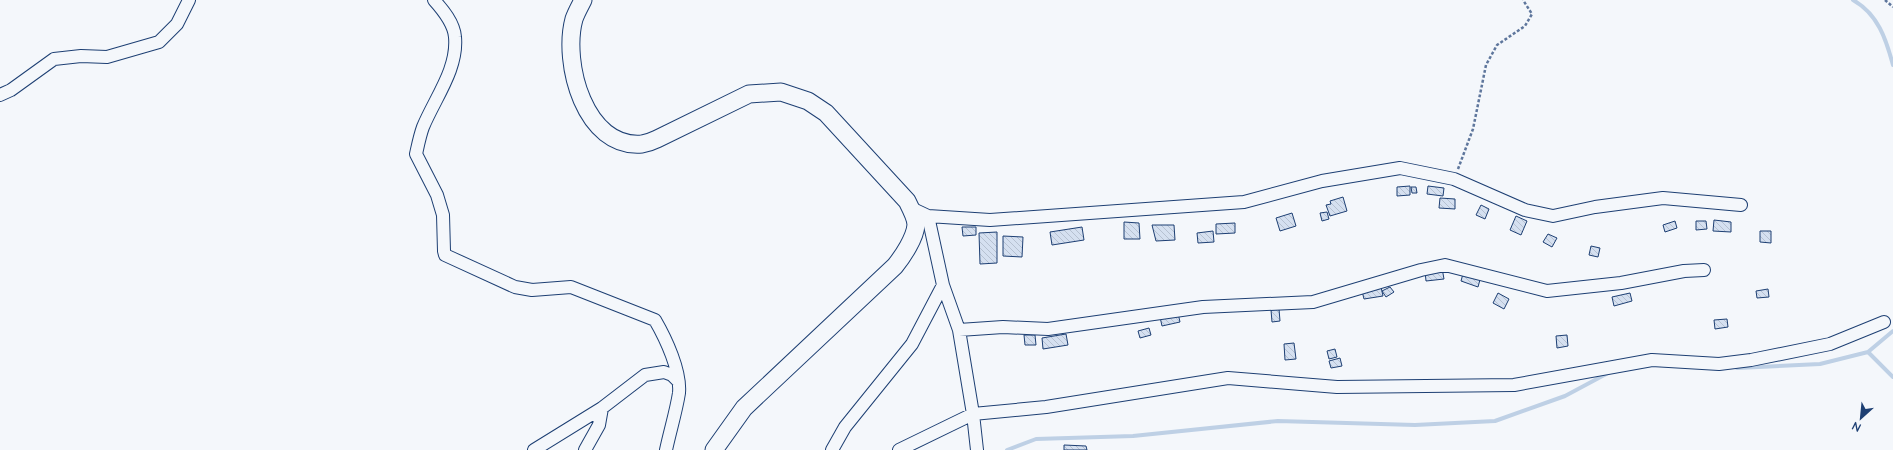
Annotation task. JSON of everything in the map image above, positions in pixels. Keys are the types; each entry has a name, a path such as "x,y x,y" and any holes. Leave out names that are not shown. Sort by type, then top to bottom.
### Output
{"main road":[{"path":"583,0 574,19 571,42 572,64 576,86 586,108 598,126 614,138 642,144 657,139 727,103 748,94 781,92 808,101 826,113 907,201 911,208 916,226 905,253 895,266 744,408 714,450"}],"street":[{"path":"0,95 11,90 54,59 81,56 107,57 159,42 177,24 189,0"},
{"path":"434,0 451,23 455,36 455,53 451,68 422,128 416,154 438,195 443,215 444,250 446,256 514,287 532,290 571,287 655,320 670,349 678,381 679,392 666,450"},
{"path":"911,208 928,216 990,220 1244,202 1322,181 1400,168 1454,179 1524,210 1553,216 1595,207 1663,198 1741,205"},
{"path":"928,216 943,285 959,330 973,414 977,450"},
{"path":"959,330 1003,327 1048,329 1203,307 1314,302 1420,270 1445,265 1547,291 1621,283 1684,271 1704,270"},
{"path":"832,450 845,427 912,344 943,285"},
{"path":"899,450 973,414 1046,407 1228,378 1337,387 1514,385 1652,360 1719,364 1751,360 1830,344 1884,322"},
{"path":"534,450 602,408 646,375 664,372 672,375 678,381"},
{"path":"585,450 599,425 602,408"}],"path":[{"path":"1454,179 1473,129 1486,65 1498,45 1525,26 1532,14 1523,0"},
{"path":"1885,0 1893,7"}],"building":[{"path":"1410,186 1410,195 1397,196 1397,187"},
{"path":"1428,186 1444,188 1443,196 1427,194"},
{"path":"1411,187 1416,187 1417,193 1412,193"},
{"path":"1343,197 1347,211 1330,216 1326,205 1331,204 1330,201"},
{"path":"1440,198 1455,199 1455,209 1439,208"},
{"path":"1481,205 1489,209 1485,219 1476,215"},
{"path":"1327,212 1329,219 1322,221 1320,213"},
{"path":"1292,213 1296,226 1280,231 1276,218"},
{"path":"1516,216 1527,221 1521,235 1510,230"},
{"path":"1714,220 1731,222 1731,232 1713,231"},
{"path":"1675,221 1677,228 1665,232 1663,225"},
{"path":"1696,221 1706,221 1707,229 1696,230"},
{"path":"1124,222 1139,223 1140,239 1124,239"},
{"path":"1235,223 1235,233 1216,234 1216,224"},
{"path":"1152,225 1174,225 1175,240 1156,241"},
{"path":"962,227 976,227 976,235 963,236"},
{"path":"1082,227 1084,240 1052,245 1050,232"},
{"path":"1213,231 1214,242 1198,243 1197,233"},
{"path":"1760,231 1771,231 1771,243 1760,242"},
{"path":"997,232 997,263 980,264 979,233"},
{"path":"1548,234 1557,238 1552,247 1543,242"},
{"path":"1003,236 1023,237 1022,257 1003,256"},
{"path":"1591,246 1600,248 1598,257 1589,255"},
{"path":"1442,268 1444,279 1426,281 1425,271"},
{"path":"1464,270 1481,276 1478,287 1461,281"},
{"path":"1381,287 1383,296 1364,299 1362,291"},
{"path":"1390,287 1394,292 1386,297 1382,291"},
{"path":"1768,289 1769,297 1757,298 1756,291"},
{"path":"1498,293 1509,299 1504,309 1493,303"},
{"path":"1630,293 1632,301 1614,306 1612,297"},
{"path":"1279,309 1280,321 1272,322 1271,310"},
{"path":"1178,313 1180,322 1162,326 1160,317"},
{"path":"1727,319 1728,327 1715,329 1714,320"},
{"path":"1149,328 1151,335 1140,338 1138,331"},
{"path":"1066,334 1068,345 1043,349 1042,338"},
{"path":"1024,335 1035,335 1036,345 1025,345"},
{"path":"1567,335 1568,346 1557,348 1556,336"},
{"path":"1294,343 1296,359 1285,360 1284,344"},
{"path":"1335,349 1337,357 1329,359 1327,351"},
{"path":"1340,358 1342,366 1331,368 1329,361"},
{"path":"1064,445 1086,446 1087,450 1064,450"}],"waterway":[{"path":"1853,0 1869,12 1880,28 1893,65"},
{"path":"1737,368 1820,364 1868,352 1893,331"},
{"path":"1868,352 1893,377"},
{"path":"1007,450 1036,439 1133,436 1278,421 1415,425 1495,421 1565,396 1608,373"}]}
